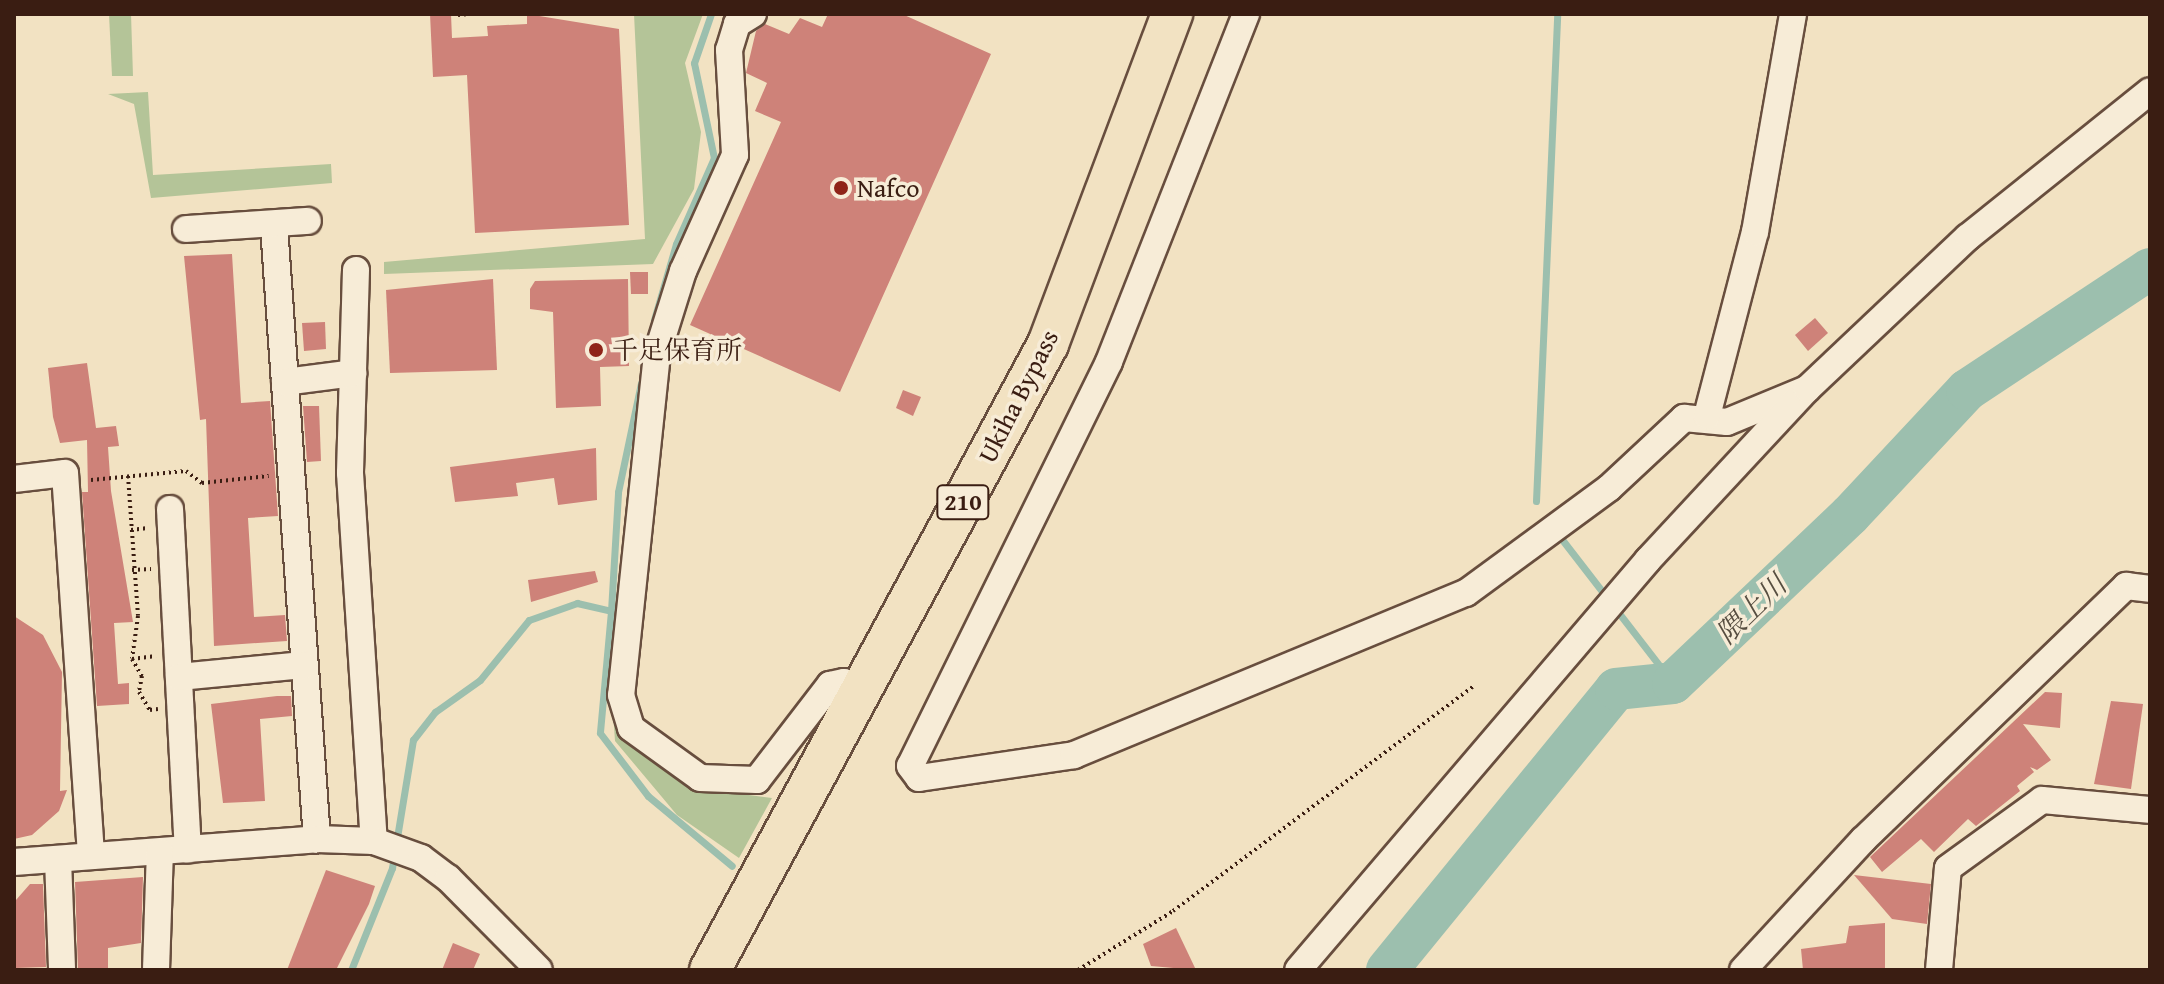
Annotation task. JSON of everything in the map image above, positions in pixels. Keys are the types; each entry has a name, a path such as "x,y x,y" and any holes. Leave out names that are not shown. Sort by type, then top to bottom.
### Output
{"highway":[{"name":"Ukiha Bypass","path":"710,970 1048,344 1172,14"}],"street":[{"path":"753,14 737,24 729,50 735,155 683,271 657,354 621,695 631,728 700,778 757,780 830,685 844,682 860,693"},
{"path":"1246,14 1109,362 910,766 919,778 1074,755 1466,593 1609,488 1684,418 1707,416 1727,422 1752,415 1807,389"},
{"path":"1707,416 1758,217 1793,14"},
{"path":"1298,970 1648,560 1807,389 1968,237 2150,91"},
{"path":"186,229 274,226 308,221"},
{"path":"274,226 317,839"},
{"path":"356,270 350,473 374,841"},
{"path":"285,382 353,373"},
{"path":"14,467 53,463"},
{"path":"14,479 65,473 91,856"},
{"path":"170,509 188,850"},
{"path":"1743,970 1863,840 2126,586 2150,589"},
{"path":"179,677 303,665"},
{"path":"1939,970 1948,868 2042,800 2150,810"},
{"path":"14,862 317,839 374,841 421,858 539,970"},
{"path":"133,970 156,958 160,852"},
{"path":"58,859 62,970"}],"path":[{"path":"458,15 469,14"},
{"path":"88,480 186,471 202,483 291,473"},
{"path":"128,476 139,692 150,710 181,706"},
{"path":"1078,970 1173,911 1474,686"}],"green space":[{"path":"109,14 131,14 133,76 112,76"},
{"path":"634,14 703,14 685,63 701,132 694,189 653,264 384,274 384,262 645,239"},
{"path":"148,92 153,175 331,164 332,183 151,198 134,104 108,94"},
{"path":"611,683 631,735 703,789 772,798 739,858 677,815 615,741"}],"building":[{"path":"430,14 451,14 452,38 488,36 487,26 527,24 527,14 619,29 629,225 475,233 467,75 433,77"},
{"name":"Nafco","path":"828,14 902,14 991,54 840,392 690,325 781,122 755,111 767,83 746,73 756,31 765,24 789,34 800,18 822,27"},
{"path":"232,254 241,403 270,401 278,516 248,518 254,617 285,615 287,641 214,646 206,419 200,420 184,256"},
{"path":"630,272 648,272 648,294 631,294"},
{"path":"493,279 497,370 390,373 386,290"},
{"path":"628,279 629,366 600,367 601,406 556,408 553,312 530,309 530,289 535,281"},
{"path":"1815,318 1828,333 1808,351 1795,335"},
{"path":"325,322 326,349 304,351 302,323"},
{"path":"87,363 96,428 116,426 119,446 108,447 111,491 133,622 114,623 118,684 129,683 129,704 97,706 82,492 88,492 87,440 60,443 53,417 48,368"},
{"path":"903,390 921,397 913,416 896,408"},
{"path":"303,406 319,406 321,461 307,462"},
{"path":"596,448 597,500 558,505 554,478 516,483 518,496 455,502 450,467"},
{"path":"595,571 598,582 531,602 528,580"},
{"path":"14,616 43,635 62,672 60,791 67,790 59,811 32,835 14,839"},
{"path":"2045,692 2062,693 2060,728 2023,724 2051,760 2037,770 2030,767 2034,772 2017,786 2020,791 1976,826 1968,819 1934,852 1921,839 1882,872 1870,857"},
{"path":"291,696 292,716 260,719 265,801 223,803 211,704"},
{"path":"2111,701 2143,704 2131,789 2094,784"},
{"path":"326,870 375,886 369,904 336,970 287,970"},
{"path":"1854,875 1931,884 1927,924 1892,919"},
{"path":"143,877 141,943 108,948 108,970 78,970 75,882"},
{"path":"30,884 43,884 46,967 15,968 16,900"},
{"path":"1885,923 1885,970 1803,970 1801,949 1846,943 1849,926"},
{"path":"1176,928 1196,970 1151,966 1143,944"},
{"path":"453,943 480,954 473,970 442,970"}],"waterway":[{"path":"654,320 676,244 714,158 694,63 711,14"},
{"path":"1536,501 1557,14"},
{"name":"隈上川","path":"1387,970 1616,689 1673,683 1850,515 1967,390 2150,269"},
{"path":"351,970 392,868 413,740 435,712 480,680 529,620 577,603 611,611 618,492 641,383"},
{"path":"1557,533 1673,683"},
{"path":"611,611 600,733 648,796 732,866"}],"place":[{"name":"Nafco","path":"841,188"},
{"name":"千足保育所","path":"596,350"}]}
